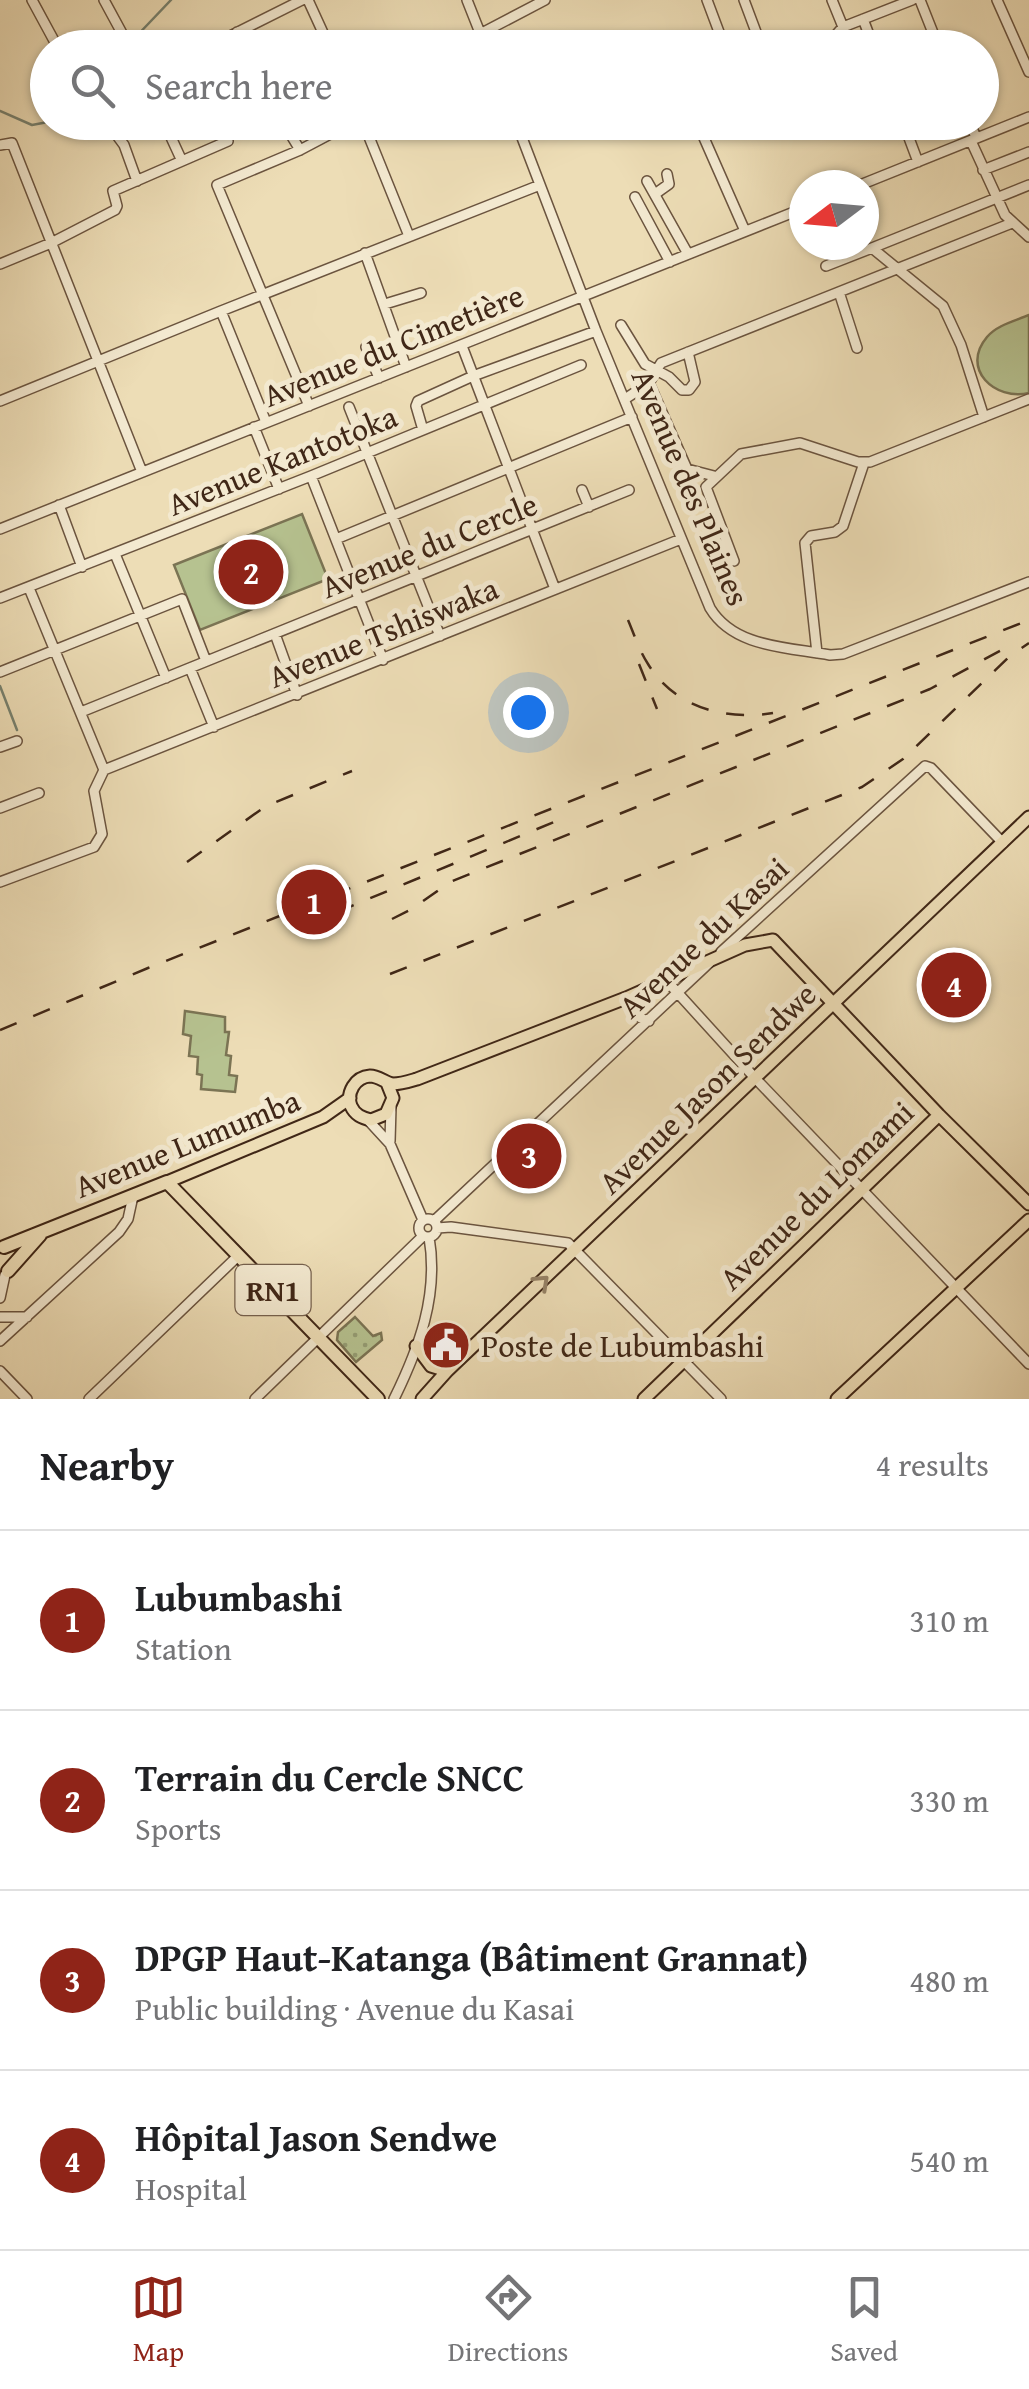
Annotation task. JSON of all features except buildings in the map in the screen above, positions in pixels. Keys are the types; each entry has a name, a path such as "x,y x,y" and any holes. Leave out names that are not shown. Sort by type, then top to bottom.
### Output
{"highway":[{"name":"Avenue Lumumba","path":"4,1275 10,1258 2,1246 167,1182"},
{"name":"RN1","path":"167,1182 378,1399"},
{"name":"Avenue Lumumba","path":"4,1275 41,1233"}],"main road":[{"name":"Avenue Jason Sendwe","path":"422,1399 1029,817"},
{"path":"322,1117 383,1116 402,1090 418,1079 631,996 745,945 773,940 1029,1204"},
{"path":"362,1116 350,1098 354,1084 365,1077 378,1077 387,1083 418,1079"},
{"path":"387,1083 392,1104"},
{"name":"Avenue Lumumba","path":"167,1182 322,1117 350,1098"},
{"name":"Avenue du Lomami","path":"644,1399 939,1114"},
{"path":"837,1399 1029,1220"},
{"path":"416,1346 431,1366 447,1371"}],"street":[{"path":"32,0 48,30"},
{"path":"104,0 121,30"},
{"path":"241,30 305,0 321,30"},
{"path":"466,0 478,30"},
{"path":"488,30 545,0"},
{"path":"707,0 718,30"},
{"path":"744,0 755,30"},
{"path":"832,0 843,27"},
{"path":"840,30 912,0"},
{"path":"920,0 932,30"},
{"path":"997,0 1029,72"},
{"path":"863,19 867,30"},
{"path":"999,130 1029,117"},
{"path":"120,140 137,181"},
{"path":"172,140 181,160"},
{"path":"0,264 51,243 117,208 112,192 228,140"},
{"path":"294,140 300,150"},
{"path":"309,406 217,185 319,140"},
{"path":"370,140 409,236"},
{"name":"Avenue des Plaines","path":"523,140 582,297 710,608 726,628 744,638 830,655 849,653 1029,582"},
{"path":"705,140 745,231"},
{"path":"910,140 918,162"},
{"path":"879,177 974,140 995,198 1029,238"},
{"path":"0,144 12,144 142,472"},
{"path":"983,170 1029,152"},
{"path":"655,194 668,186 668,174"},
{"path":"647,181 688,254"},
{"path":"879,245 1029,184"},
{"path":"0,401 540,185"},
{"path":"635,197 670,262"},
{"name":"Avenue du Cimetière","path":"0,529 789,214"},
{"path":"625,399 650,383 662,364 688,352 1012,222"},
{"path":"879,253 944,308 961,345 984,417"},
{"path":"365,254 406,366"},
{"path":"826,266 841,260"},
{"path":"840,292 857,348"},
{"path":"386,304 421,293"},
{"path":"221,311 266,422"},
{"path":"622,325 640,358 669,377 676,387 690,390 695,382 688,352"},
{"path":"423,430 416,403 472,376 596,331"},
{"path":"462,346 555,589"},
{"path":"366,347 379,378"},
{"name":"Avenue Kantotoka","path":"0,598 581,365"},
{"path":"650,383 685,466 690,471 700,470 714,476"},
{"path":"734,561 706,491 707,483 741,454 800,443 864,462 1029,400"},
{"path":"349,407 440,636"},
{"path":"336,539 632,417"},
{"path":"254,427 279,489"},
{"path":"817,652 805,543 811,536 836,532 843,526 864,462"},
{"path":"311,476 383,660"},
{"path":"582,490 589,507"},
{"name":"Avenue du Cercle","path":"81,712 629,490"},
{"path":"59,505 82,567"},
{"name":"Avenue Tshiswaka","path":"104,770 682,539"},
{"path":"115,554 166,678"},
{"path":"0,882 94,847 102,834 94,792 104,770 28,588"},
{"path":"0,672 182,599 206,662"},
{"path":"275,634 297,694"},
{"path":"190,668 214,728"},
{"path":"0,747 18,741"},
{"name":"Avenue du Kasai","path":"255,1399 715,957 924,766 932,768 1003,843"},
{"path":"0,808 39,793"},
{"path":"756,922 773,940"},
{"path":"666,980 1029,1364"},
{"path":"631,996 632,1010 649,1020"},
{"path":"390,1144 392,1104"},
{"path":"362,1116 390,1144 423,1220 436,1225 555,1239 578,1250 721,1399"},
{"path":"0,1341 124,1226 134,1196"},
{"path":"394,1399 425,1322 433,1282 426,1237 418,1226 423,1220"},
{"path":"88,1399 238,1255"},
{"path":"0,1298 4,1275"},
{"path":"0,1317 27,1317"},
{"path":"0,1370 27,1399"}],"green space":[{"path":"1029,315 1029,393 1004,392 985,380 979,371 980,349 996,329"},
{"path":"302,514 328,579 200,630 174,565"},
{"path":"185,1011 225,1017 225,1032 229,1032 226,1055 231,1056 229,1075 237,1076 235,1092 201,1089 198,1057 189,1056 191,1036 183,1034"},
{"path":"355,1317 373,1336 381,1333 382,1340 356,1362 337,1340 338,1332"}],"waterway":[{"path":"142,30 171,0"},
{"path":"0,111 30,124"},
{"path":"0,686 17,730"}],"railway":[{"path":"628,620 648,664 659,679 686,701 737,715 773,713"},
{"path":"0,1030 1029,620"},
{"path":"390,974 862,787 903,759 1010,656 1029,643"},
{"path":"392,919 450,882 930,689 1007,647"},
{"path":"639,664 657,709"},
{"path":"187,862 266,806 352,771"},
{"path":"337,912 554,822"}],"place":[{"name":"Terrain du Cercle SNCC","path":"251,572"},
{"name":"Lubumbashi","path":"314,902"},
{"name":"Hôpital Jason Sendwe","path":"954,985"},
{"name":"DPGP Haut-Katanga (Bâtiment Grannat)","path":"529,1156"},
{"name":"Poste de Lubumbashi","path":"446,1345"}]}
